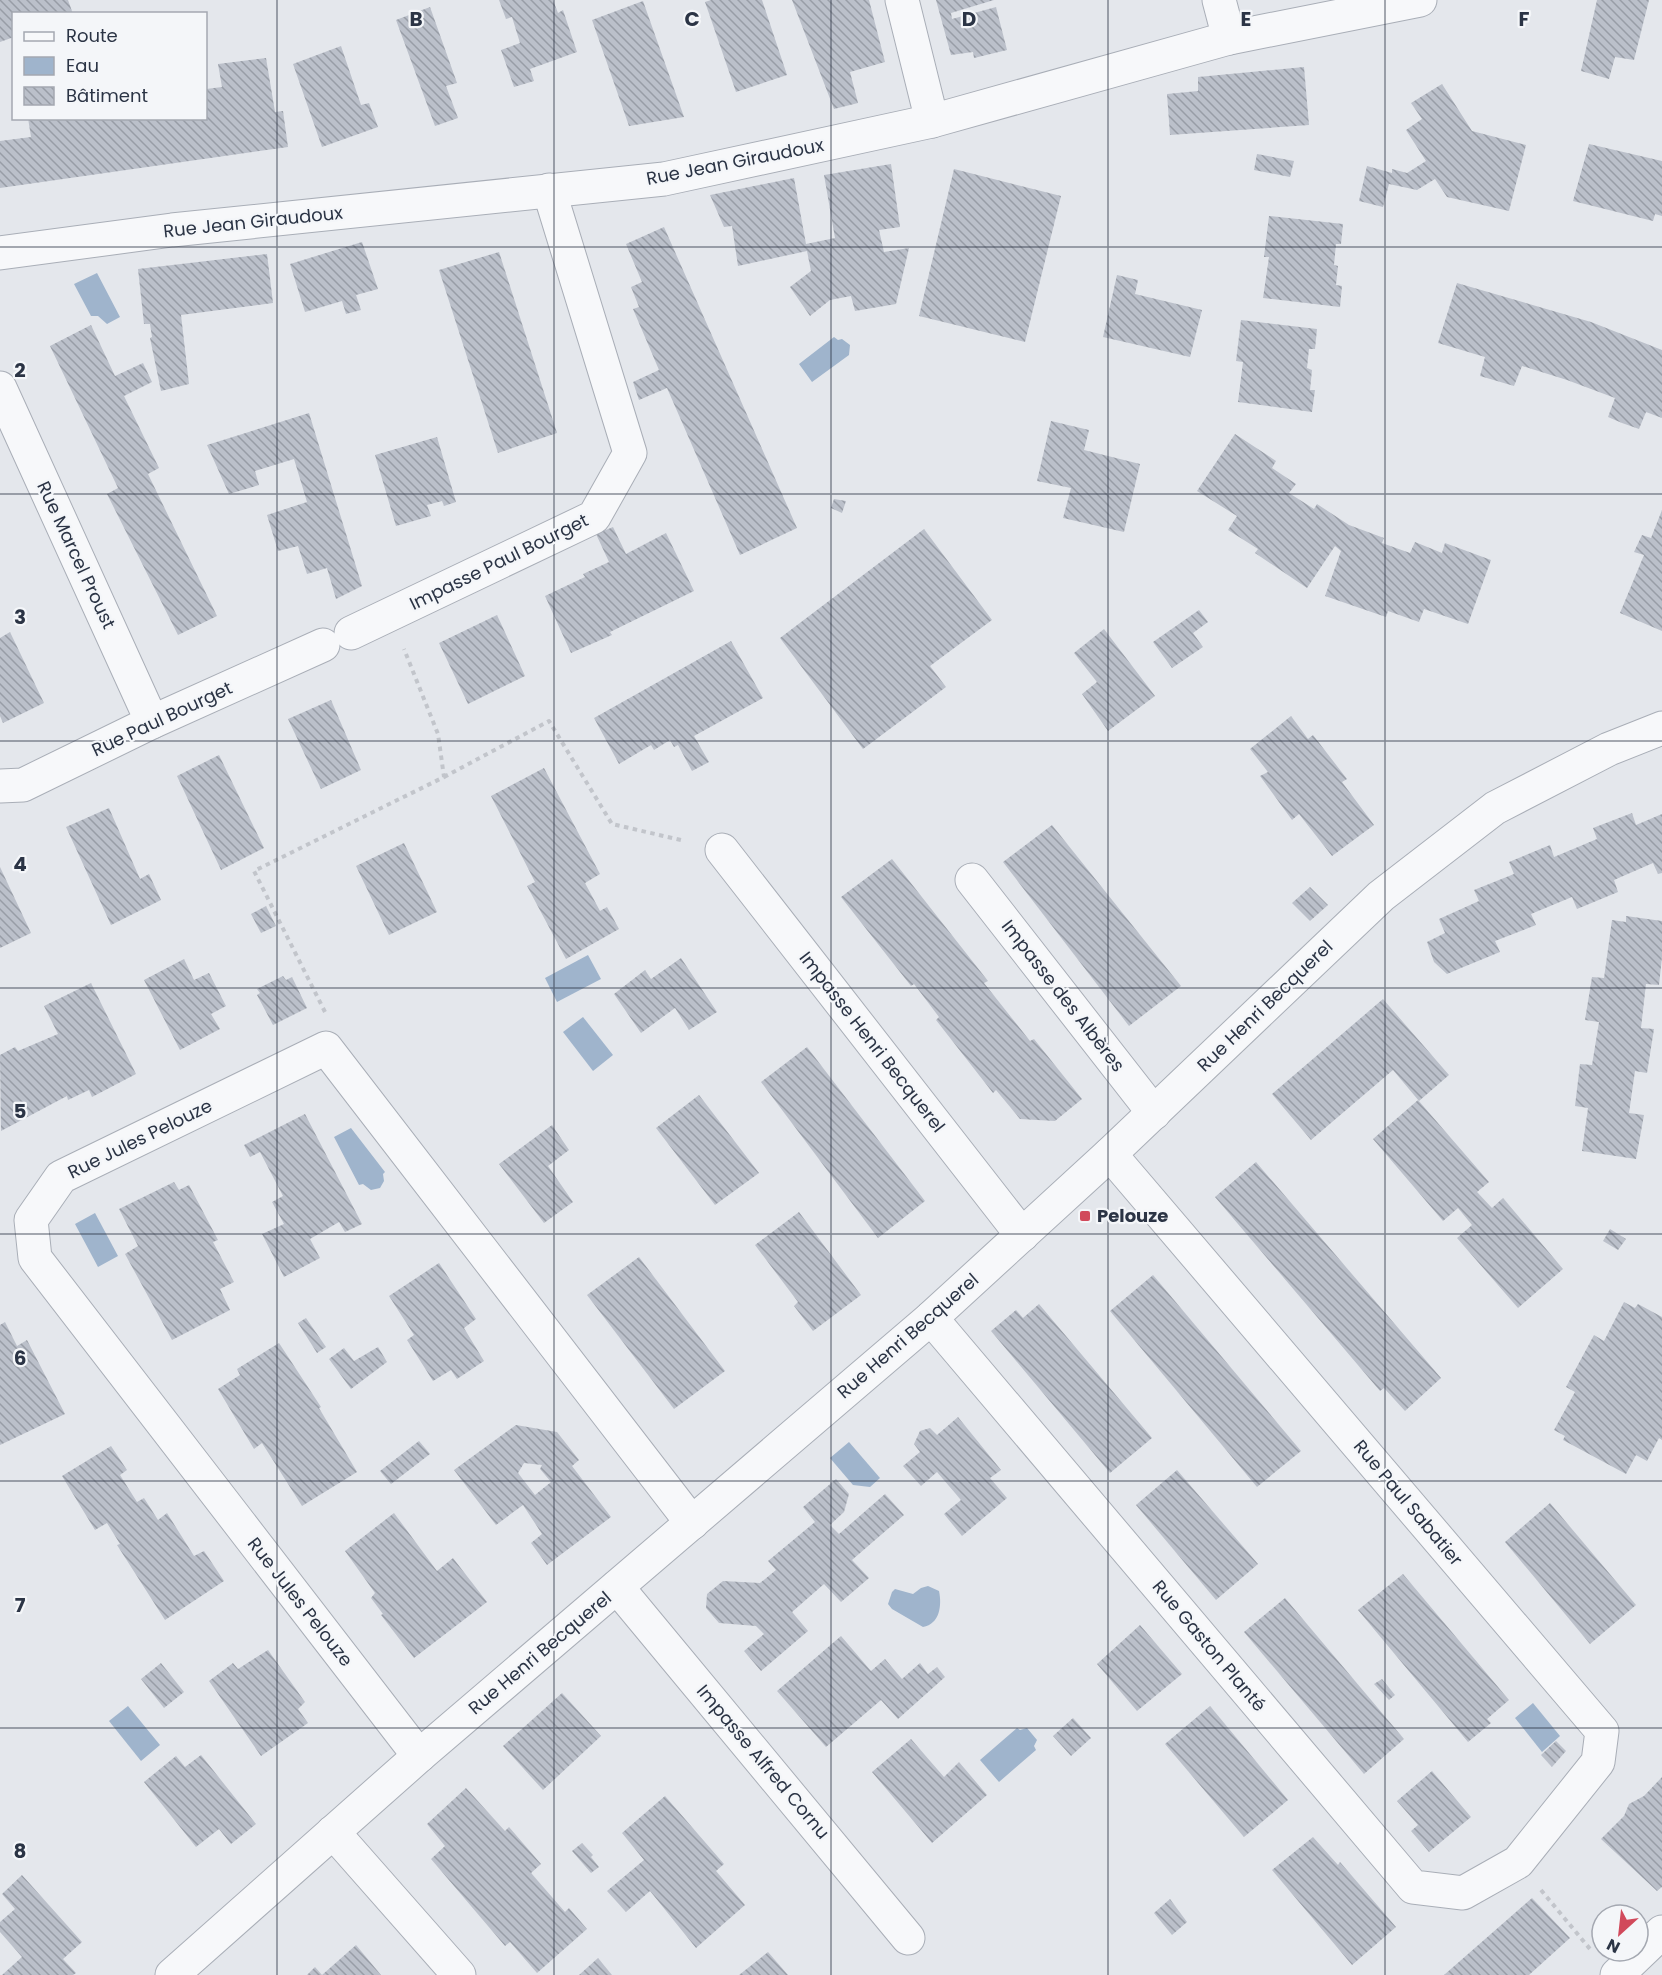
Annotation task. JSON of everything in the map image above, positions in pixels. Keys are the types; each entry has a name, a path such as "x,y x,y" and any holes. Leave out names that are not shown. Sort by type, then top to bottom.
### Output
{"street":[{"path":"902,0 932,121"},
{"path":"1219,0 1229,39"},
{"name":"Rue Jean Giraudoux","path":"0,254 184,229 664,179 932,121 1229,39 1420,0"},
{"name":"Impasse Paul Bourget","path":"337,639 594,517 630,453 549,190"},
{"name":"Rue Marcel Proust","path":"0,388 152,722"},
{"name":"Rue Paul Bourget","path":"0,786 23,785 152,722 337,639"},
{"name":"Rue Henri Becquerel","path":"172,1975 419,1756 931,1318 1154,1113 1381,896 1495,808 1609,749 1662,728"},
{"name":"Impasse Henri Becquerel","path":"722,850 1023,1235"},
{"name":"Impasse des Albères","path":"972,880 1154,1113"},
{"path":"326,1048 692,1523"},
{"name":"Rue Jules Pelouze","path":"326,1048 61,1177 31,1220 35,1258 419,1756"},
{"name":"Rue Paul Sabatier","path":"1110,1154 1602,1731 1598,1762 1518,1862"},
{"name":"Rue Gaston Planté","path":"931,1318 1413,1887 1463,1893 1518,1862"},
{"name":"Impasse Alfred Cornu","path":"617,1587 908,1938"},
{"path":"333,1832 459,1975"},
{"path":"1617,1975 1662,1932"}],"path":[{"path":"390,615 438,734 444,777"},
{"path":"326,1048 326,1015 254,871 444,777 549,721 612,824 722,850"},
{"path":"1518,1862 1584,1940"}],"water":[{"path":"97,273 120,317 107,324 98,316 91,316 74,284"},
{"path":"834,337 850,345 849,355 812,382 799,364"},
{"path":"588,955 601,979 557,1002 545,978"},
{"path":"583,1017 613,1055 593,1071 563,1032"},
{"path":"351,1128 385,1172 380,1188 371,1190 363,1184 359,1185 334,1137"},
{"path":"95,1213 118,1256 98,1267 75,1224"},
{"path":"849,1442 880,1478 870,1487 853,1485 830,1458"},
{"path":"928,1586 939,1591 940,1602 936,1618 929,1625 923,1627 892,1609 888,1604 895,1589 913,1594"},
{"path":"1533,1703 1560,1736 1542,1752 1515,1718"},
{"path":"128,1706 160,1745 141,1761 109,1721"},
{"path":"1017,1728 1020,1730 1027,1728 1037,1740 1034,1746 1036,1750 999,1782 980,1760"}],"building":[{"path":"0,0 68,0 72,12 12,12 12,38 0,42"},
{"path":"499,0 553,0 558,13 563,10 577,52 530,69 534,81 514,87 501,50 520,43 512,17 506,19"},
{"path":"762,0 787,75 736,92 705,2"},
{"path":"792,0 869,0 885,62 850,72 858,103 834,109"},
{"path":"936,0 994,0 951,13 952,19 996,7 1007,50 974,58 973,52 951,55"},
{"path":"1597,0 1649,0 1634,60 1615,57 1609,79 1581,71"},
{"path":"643,1 684,117 629,126 592,20"},
{"path":"430,7 457,83 446,86 458,118 435,126 396,20"},
{"path":"341,46 361,105 369,103 378,127 322,147 293,64"},
{"path":"266,58 275,112 283,111 288,147 0,188 0,141 31,137 28,120 207,120 207,89 222,87 218,64"},
{"path":"1304,67 1309,125 1170,135 1167,94 1198,91 1198,77"},
{"path":"1442,84 1472,131 1526,145 1509,211 1447,197 1435,179 1417,190 1389,184 1383,207 1359,201 1367,166 1392,173 1392,169 1407,173 1426,161 1406,130 1422,119 1411,103"},
{"path":"1589,144 1662,161 1662,216 1655,214 1653,221 1573,201"},
{"path":"1257,154 1294,161 1290,177 1254,170"},
{"path":"891,164 900,227 879,230 884,252 909,248 896,304 855,311 851,296 830,300 810,316 790,287 811,271 807,251 738,266 732,226 724,227 710,195 794,178 806,244 835,238 824,175"},
{"path":"954,169 1061,196 1025,342 919,316"},
{"path":"1269,216 1343,224 1341,244 1336,244 1334,265 1338,266 1336,285 1342,286 1340,307 1263,298 1269,257 1264,257"},
{"path":"664,227 797,528 740,555 667,388 639,400 633,382 659,370 633,309 639,307 631,287 642,282 626,244"},
{"path":"362,242 378,289 356,295 361,310 346,314 342,301 305,312 290,264"},
{"path":"499,252 557,433 498,453 439,270"},
{"path":"267,254 273,303 181,315 189,384 161,391 150,338 152,337 150,324 144,324 138,269"},
{"path":"1117,275 1138,280 1135,294 1202,310 1190,357 1103,337"},
{"path":"1457,283 1591,322 1662,350 1662,418 1646,412 1639,429 1622,423 1608,417 1615,398 1522,366 1514,386 1480,376 1485,357 1438,343"},
{"path":"1241,320 1317,329 1315,349 1309,349 1307,368 1312,370 1310,390 1315,390 1312,412 1238,402 1243,362 1236,361"},
{"path":"91,325 115,376 143,363 152,382 124,396 159,468 148,474 217,616 178,635 107,494 118,488 50,346"},
{"path":"309,413 362,586 336,599 327,568 307,574 298,546 278,551 267,515 307,502 294,459 255,471 259,485 229,494 207,445"},
{"path":"1051,421 1089,430 1084,450 1140,464 1124,532 1063,518 1071,488 1037,481"},
{"path":"1235,434 1276,461 1272,468 1296,484 1289,493 1314,509 1317,504 1349,525 1384,538 1382,543 1410,553 1415,542 1442,553 1445,543 1491,560 1468,624 1424,609 1419,622 1388,611 1386,617 1325,596 1341,551 1335,546 1307,588 1255,553 1258,549 1228,530 1237,516 1197,491"},
{"path":"437,437 456,502 444,506 442,501 427,505 431,516 396,526 375,455"},
{"path":"834,499 846,501 842,513 831,508"},
{"path":"1662,510 1662,631 1620,613 1644,555 1634,552 1642,535 1651,538"},
{"path":"613,527 626,554 666,533 694,591 610,632 612,635 571,653 545,596 585,577 583,574 609,562 596,534"},
{"path":"924,529 992,620 930,666 946,687 863,749 780,638"},
{"path":"1199,610 1208,622 1193,633 1203,647 1172,668 1153,642"},
{"path":"497,615 525,676 468,704 439,643"},
{"path":"1104,629 1155,696 1108,731 1082,694 1097,682 1074,653"},
{"path":"10,632 44,703 3,723 0,716 0,638"},
{"path":"731,641 763,698 694,736 709,762 692,771 678,745 674,747 670,740 654,750 651,745 619,764 594,718"},
{"path":"331,700 361,770 321,789 288,719"},
{"path":"1291,716 1308,739 1313,735 1347,779 1342,782 1374,825 1332,856 1299,814 1292,820 1260,776 1268,772 1250,749"},
{"path":"219,755 264,848 221,870 177,776"},
{"path":"544,768 600,874 585,883 600,911 607,907 619,929 566,959 527,886 535,882 491,796"},
{"path":"109,808 140,879 149,874 161,900 111,925 66,827"},
{"path":"1632,813 1636,825 1662,814 1662,873 1658,874 1653,863 1614,880 1618,892 1577,909 1572,897 1531,914 1536,925 1495,941 1500,952 1447,974 1434,962 1427,942 1445,933 1439,919 1479,901 1474,890 1514,874 1509,862 1550,845 1554,857 1597,839 1593,828"},
{"path":"1052,825 1181,986 1129,1026 1003,862"},
{"path":"404,843 437,912 389,935 356,866"},
{"path":"892,859 988,981 984,983 1030,1041 1034,1039 1082,1099 1055,1121 1020,1119 996,1090 993,1093 936,1020 939,1017 914,984 911,986 841,897"},
{"path":"0,867 31,933 0,948"},
{"path":"1310,887 1328,905 1310,921 1292,903"},
{"path":"266,906 276,926 261,933 251,914"},
{"path":"1626,916 1662,921 1659,985 1646,984 1641,1028 1654,1029 1647,1073 1635,1071 1629,1113 1644,1115 1636,1159 1582,1151 1588,1108 1575,1106 1580,1064 1592,1065 1599,1022 1585,1020 1592,977 1604,978 1612,920 1626,922"},
{"path":"681,958 717,1012 689,1030 675,1008 641,1033 614,994 645,970 651,979"},
{"path":"184,959 194,980 209,973 226,1006 211,1014 220,1029 180,1050 144,980"},
{"path":"283,976 286,980 292,977 307,1008 273,1025 257,995 260,993 257,989"},
{"path":"91,983 136,1074 92,1097 89,1090 68,1100 67,1096 1,1131 0,1055 15,1047 18,1051 58,1034 44,1006"},
{"path":"1383,999 1449,1075 1419,1101 1393,1070 1311,1140 1272,1094"},
{"path":"807,1047 925,1201 878,1238 761,1082"},
{"path":"699,1095 759,1173 715,1205 656,1128"},
{"path":"1418,1100 1489,1182 1477,1192 1492,1208 1503,1198 1563,1269 1518,1308 1457,1238 1472,1225 1458,1208 1443,1221 1373,1139"},
{"path":"305,1114 362,1224 345,1232 339,1222 310,1239 320,1258 284,1277 262,1234 284,1224 272,1202 283,1196 260,1152 250,1157 244,1145"},
{"path":"552,1125 569,1150 548,1166 573,1202 544,1223 499,1164"},
{"path":"1256,1162 1441,1378 1405,1411 1384,1388 1380,1391 1215,1197"},
{"path":"174,1182 179,1190 189,1185 218,1240 213,1242 234,1282 220,1289 230,1310 172,1340 125,1254 138,1246 119,1209"},
{"path":"799,1212 861,1295 813,1331 794,1306 798,1302 755,1245"},
{"path":"1610,1229 1626,1239 1618,1250 1603,1241"},
{"path":"639,1257 725,1371 674,1409 587,1295"},
{"path":"439,1263 476,1319 464,1328 484,1361 457,1379 451,1370 433,1381 407,1340 414,1335 389,1296"},
{"path":"1153,1275 1301,1451 1257,1487 1110,1311"},
{"path":"1624,1302 1635,1308 1638,1304 1662,1317 1662,1440 1659,1438 1647,1461 1636,1455 1626,1474 1563,1440 1565,1436 1554,1430 1575,1392 1566,1387 1594,1335 1604,1341"},
{"path":"1039,1304 1152,1438 1110,1473 991,1331 1016,1310 1023,1318"},
{"path":"306,1318 326,1347 317,1353 298,1323"},
{"path":"5,1322 17,1346 27,1340 65,1414 0,1445 0,1325"},
{"path":"279,1343 321,1407 319,1408 357,1472 302,1506 262,1443 254,1449 218,1389 240,1375 237,1369"},
{"path":"378,1347 387,1362 351,1389 329,1359 344,1348 354,1361"},
{"path":"958,1417 1001,1470 990,1478 1007,1498 962,1536 944,1514 961,1500 937,1472 921,1486 903,1466 920,1452 914,1444 920,1431 930,1428 937,1435"},
{"path":"516,1425 557,1432 579,1460 572,1466 611,1517 547,1565 531,1543 542,1534 523,1505 496,1525 454,1470","holes":["524,1463 542,1465 540,1469 551,1482 535,1495 518,1473"]},
{"path":"419,1441 430,1454 391,1484 380,1471"},
{"path":"111,1446 127,1470 120,1475 137,1502 144,1498 158,1520 167,1513 194,1556 204,1551 224,1581 165,1620 117,1545 120,1544 107,1523 95,1530 62,1476"},
{"path":"1177,1470 1258,1564 1216,1600 1136,1505"},
{"path":"836,1479 849,1494 844,1512 830,1525 839,1534 885,1494 904,1515 852,1560 869,1578 841,1602 824,1584 792,1612 808,1631 761,1671 744,1651 764,1634 756,1626 719,1623 706,1608 707,1594 723,1581 760,1583 776,1570 768,1561 815,1522 803,1507"},
{"path":"1550,1503 1636,1605 1590,1644 1505,1542"},
{"path":"394,1513 437,1571 453,1558 487,1602 414,1658 381,1615 383,1614 371,1598 375,1593 345,1551"},
{"path":"1403,1574 1509,1700 1487,1719 1491,1723 1468,1742 1358,1610"},
{"path":"1285,1598 1404,1739 1364,1774 1244,1632"},
{"path":"1140,1625 1182,1674 1137,1711 1097,1664"},
{"path":"841,1636 871,1671 885,1659 902,1679 920,1663 928,1674 937,1667 945,1677 898,1719 881,1700 826,1747 777,1691"},
{"path":"268,1650 305,1702 298,1709 308,1723 261,1756 209,1681 233,1663 238,1669"},
{"path":"161,1663 184,1692 164,1708 141,1679"},
{"path":"1382,1679 1395,1695 1389,1700 1374,1684"},
{"path":"562,1693 601,1736 543,1790 503,1746"},
{"path":"1210,1706 1288,1800 1244,1837 1165,1744"},
{"path":"1073,1718 1091,1738 1071,1756 1053,1736"},
{"path":"911,1739 944,1777 959,1762 987,1795 932,1843 872,1772"},
{"path":"1556,1741 1566,1751 1552,1767 1541,1755"},
{"path":"201,1755 256,1824 231,1844 219,1829 196,1847 144,1782 176,1756 185,1767"},
{"path":"1432,1771 1471,1817 1429,1852 1411,1831 1418,1825 1397,1801"},
{"path":"1662,1777 1662,1887 1657,1891 1601,1839 1624,1816 1629,1804 1644,1796"},
{"path":"466,1788 505,1831 509,1827 541,1864 531,1873 565,1912 569,1908 587,1929 537,1973 510,1942 505,1946 431,1859 445,1846 427,1824"},
{"path":"665,1796 724,1864 716,1871 745,1905 696,1948 650,1891 626,1912 607,1891 644,1860 622,1833"},
{"path":"1313,1837 1338,1865 1340,1862 1396,1927 1352,1965 1272,1870"},
{"path":"582,1843 593,1855 591,1857 599,1867 591,1873 572,1851"},
{"path":"22,1875 82,1942 63,1959 76,1973 73,1975 2,1975 22,1957 0,1932 0,1922 15,1909 2,1894"},
{"path":"1532,1898 1570,1938 1529,1975 1444,1975"},
{"path":"1170,1899 1187,1922 1172,1935 1154,1913"},
{"path":"356,1945 381,1975 322,1975"},
{"path":"768,1952 788,1975 739,1975"},
{"path":"598,1958 612,1975 579,1975"},
{"path":"315,1967 322,1975 307,1975"}],"place":[{"name":"Pelouze","path":"1085,1216"}]}
